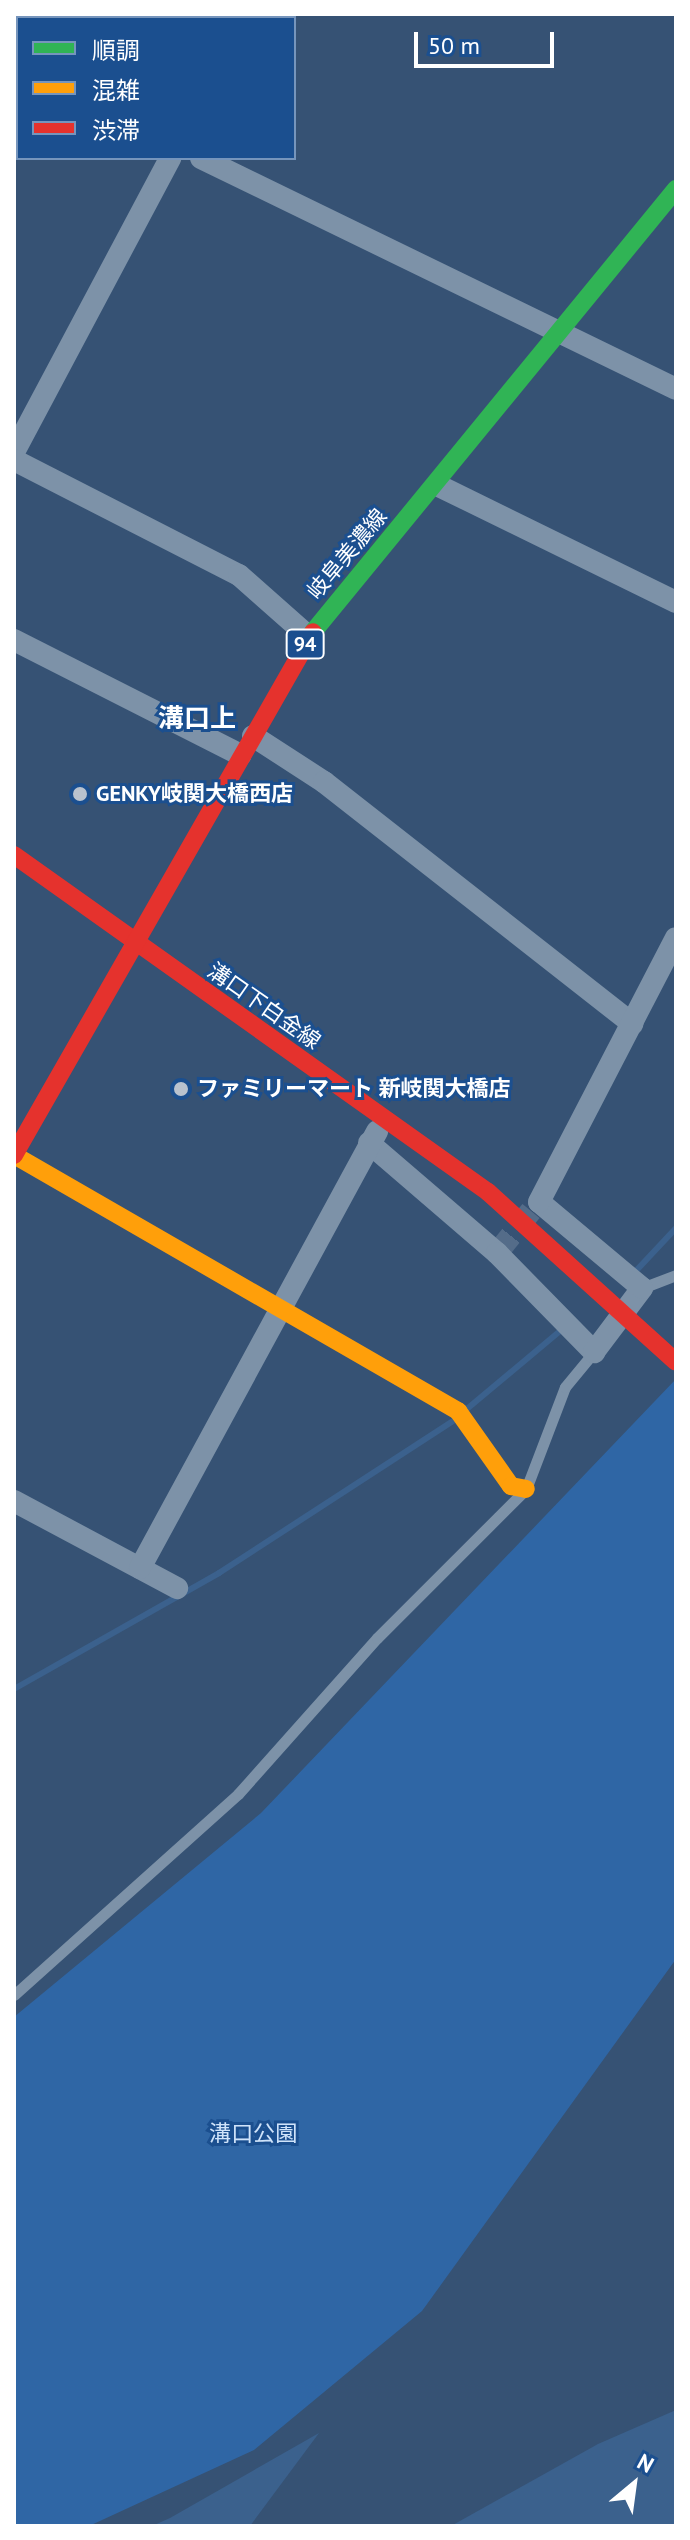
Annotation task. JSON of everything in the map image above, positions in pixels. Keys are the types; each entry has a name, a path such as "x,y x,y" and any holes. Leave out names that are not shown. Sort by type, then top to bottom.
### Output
{"main road":[{"name":"岐阜美濃線","path":"14,1155 131,943 309,637 439,486 676,189"},
{"name":"溝口下白金線","path":"14,855 131,943 488,1192 676,1362"},
{"path":"14,1155 284,1307 462,1415 511,1486 526,1489"}],"street":[{"path":"14,452 169,160"},
{"path":"205,160 676,389"},
{"path":"14,460 239,575 309,637"},
{"path":"439,486 676,602"},
{"path":"14,640 324,782 633,1024"},
{"path":"369,1143 497,1253 594,1352 642,1288 539,1202 676,938"},
{"path":"140,1568 284,1307 369,1143 385,1120"},
{"path":"14,1501 177,1588"}],"lane":[{"path":"642,1288 676,1275"},
{"path":"14,1995 238,1794 377,1638 526,1489 565,1387 594,1352"}],"green space":[{"name":"溝口公園","path":"676,1379 676,1959 422,2311 254,2450 89,2526 14,2526 14,2017 261,1813"}],"shaded area":[{"path":"676,2410 676,2526 451,2526 598,2444"},
{"path":"319,2433 250,2526 152,2526 170,2518"}],"waterway":[{"path":"633,1274 676,1228"},
{"path":"468,1408 560,1331"},
{"path":"14,1689 219,1573 453,1421"}],"tunnel":[{"path":"497,1253 531,1211"}],"traffic: fast":[{"path":"313,632 676,189"}],"traffic: slow":[{"path":"14,1155 458,1411 511,1486 526,1489"}],"traffic: jam":[{"path":"14,1155 313,632"},
{"path":"14,855 488,1192"},
{"path":"488,1192 676,1362"}],"place":[{"name":"GENKY岐関大橋西店","path":"80,794"},
{"name":"ファミリーマート 新岐関大橋店","path":"181,1089"}],"district":[{"name":"溝口上","path":"197,718"}]}
